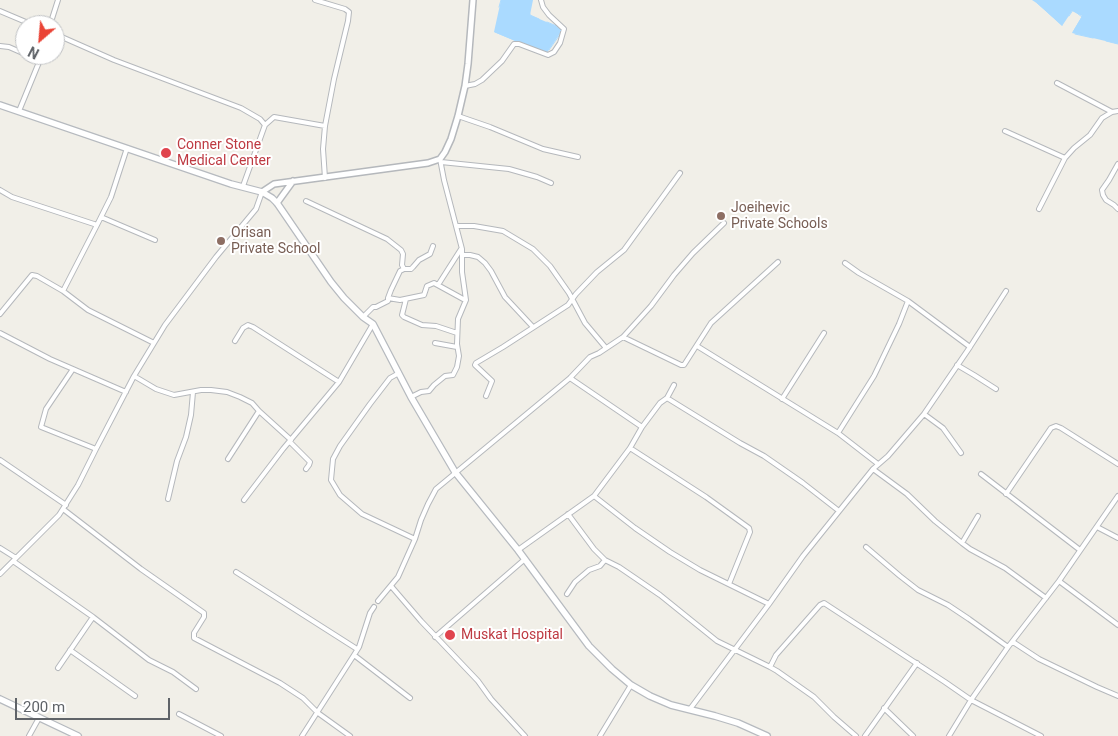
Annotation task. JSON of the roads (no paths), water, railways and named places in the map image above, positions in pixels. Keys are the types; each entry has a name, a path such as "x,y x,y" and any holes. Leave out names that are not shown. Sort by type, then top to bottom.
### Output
{"main road":[{"path":"0,105 231,184 262,192 272,198 278,203 331,282 344,298 373,324 411,397 455,472 518,550 589,646 631,685 650,696 671,705 738,723 767,736"},
{"path":"0,699 78,736"}],"street":[{"path":"53,15 58,0"},
{"path":"314,0 345,9 349,12 325,126 323,149 324,178"},
{"path":"411,397 429,391 445,376 453,375 459,356 457,347 458,320 466,300 462,272 462,249 440,160 445,152 458,116 465,86 473,0"},
{"path":"465,86 482,80 502,61 514,44 548,55 554,52 560,42 564,29 549,15 541,0"},
{"path":"0,11 15,17"},
{"path":"65,38 114,60 241,108 260,119 265,125"},
{"path":"0,46 15,50"},
{"path":"19,111 38,65"},
{"path":"1056,83 1112,112"},
{"path":"1039,209 1065,158 1090,135 1102,118 1118,111"},
{"path":"458,116 543,149 578,157"},
{"path":"244,186 265,125 274,117 325,126"},
{"path":"1004,131 1065,158"},
{"path":"63,291 98,226 111,197 128,148"},
{"path":"0,574 59,516 82,478 134,376 165,325 216,257 256,209 262,192 274,184 440,160 509,169 551,183"},
{"path":"1118,164 1110,180 1102,190 1106,200 1118,209"},
{"path":"486,396 492,381 476,363 568,305 579,290 597,272 624,250 680,173"},
{"path":"278,203 293,181"},
{"path":"0,190 12,197 98,226"},
{"path":"306,201 387,239 401,250 404,270"},
{"path":"102,217 155,240"},
{"path":"378,601 398,577 436,489 570,378 590,357 623,337 651,306 674,275 724,223"},
{"path":"456,226 474,226 503,231 533,249 550,266 569,292 585,323 606,348"},
{"path":"363,317 373,307 388,301 390,290 400,271 414,267 419,260 430,254 433,246"},
{"path":"438,285 462,249"},
{"path":"462,255 470,254 478,257 485,263 505,297 534,327"},
{"path":"623,337 684,365 711,324 778,262"},
{"path":"846,263 859,273 908,301 970,347"},
{"path":"0,314 32,275 63,291 88,310 154,343"},
{"path":"388,298 400,300 424,295 427,286 434,283 466,300"},
{"path":"690,710 803,556 873,469 888,456 924,414 1006,291"},
{"path":"406,299 402,315 404,317 422,325 436,326 457,334"},
{"path":"838,433 874,376 908,301"},
{"path":"244,500 339,382 373,324"},
{"path":"235,341 243,328 248,325 339,382"},
{"path":"782,399 824,333"},
{"path":"0,334 50,359 126,392"},
{"path":"435,343 457,347"},
{"path":"697,346 838,433 878,464"},
{"path":"957,365 996,389"},
{"path":"73,369 46,409 41,426 96,450"},
{"path":"399,373 390,378 340,446 333,460 331,480 340,495 362,514 415,540"},
{"path":"134,376 156,389 174,395 201,390 227,392 252,403 310,462 306,469"},
{"path":"570,378 642,427"},
{"path":"518,550 594,496 630,448 642,427 660,403 667,398 674,385"},
{"path":"168,498 177,461 186,437 194,392"},
{"path":"667,398 764,456 839,511"},
{"path":"228,459 258,411"},
{"path":"924,414 942,428 961,453"},
{"path":"1006,494 1051,428 1056,426 1118,464"},
{"path":"630,448 706,497 749,528 750,532 729,584"},
{"path":"0,460 64,507 141,569 204,613 204,617 194,633 194,638 280,683 303,698 318,713 350,736"},
{"path":"873,469 907,494 935,521 970,549 1005,568 1046,598"},
{"path":"981,474 1080,550"},
{"path":"594,496 670,552 700,570 769,604"},
{"path":"949,736 971,700 1008,647 1059,581 1118,496"},
{"path":"568,514 594,549 606,560 660,595 717,641 778,671 814,697 856,736"},
{"path":"962,543 978,516"},
{"path":"1096,527 1118,538"},
{"path":"866,547 918,590 948,605 1008,647"},
{"path":"0,548 149,660 173,672 196,690"},
{"path":"435,636 524,559"},
{"path":"566,594 575,582 589,570 600,566 606,560"},
{"path":"236,572 358,649"},
{"path":"1059,581 1118,625"},
{"path":"391,586 478,681 525,736"},
{"path":"770,667 776,654 820,604 824,603 971,700 1041,736"},
{"path":"302,736 358,649 370,613 374,607"},
{"path":"58,668 93,617"},
{"path":"1013,642 1039,659 1118,696"},
{"path":"70,650 135,696"},
{"path":"354,655 410,698"},
{"path":"864,736 916,663"},
{"path":"600,736 631,685"},
{"path":"884,708 913,736"},
{"path":"178,714 220,736"},
{"path":"29,736 39,718"}],"water":[{"path":"501,0 533,0 530,15 563,29 546,54 494,32"},
{"path":"1032,0 1118,0 1118,44 1072,33 1082,16 1072,11 1062,26"}],"waterway":[{"path":"499,7 501,0"},
{"path":"1037,3 1062,25"},
{"path":"1069,16 1073,10 1082,17 1073,32"},
{"path":"530,14 539,19"},
{"path":"547,22 559,27"},
{"path":"495,32 519,42"},
{"path":"549,50 561,33"},
{"path":"1075,34 1093,38"},
{"path":"1106,41 1118,44"}],"place":[{"name":"Conner Stone Medical Center","path":"166,153"},
{"name":"Joeihevic Private Schools","path":"721,216"},
{"name":"Orisan Private School","path":"221,241"},
{"name":"Muskat Hospital","path":"450,635"}]}
